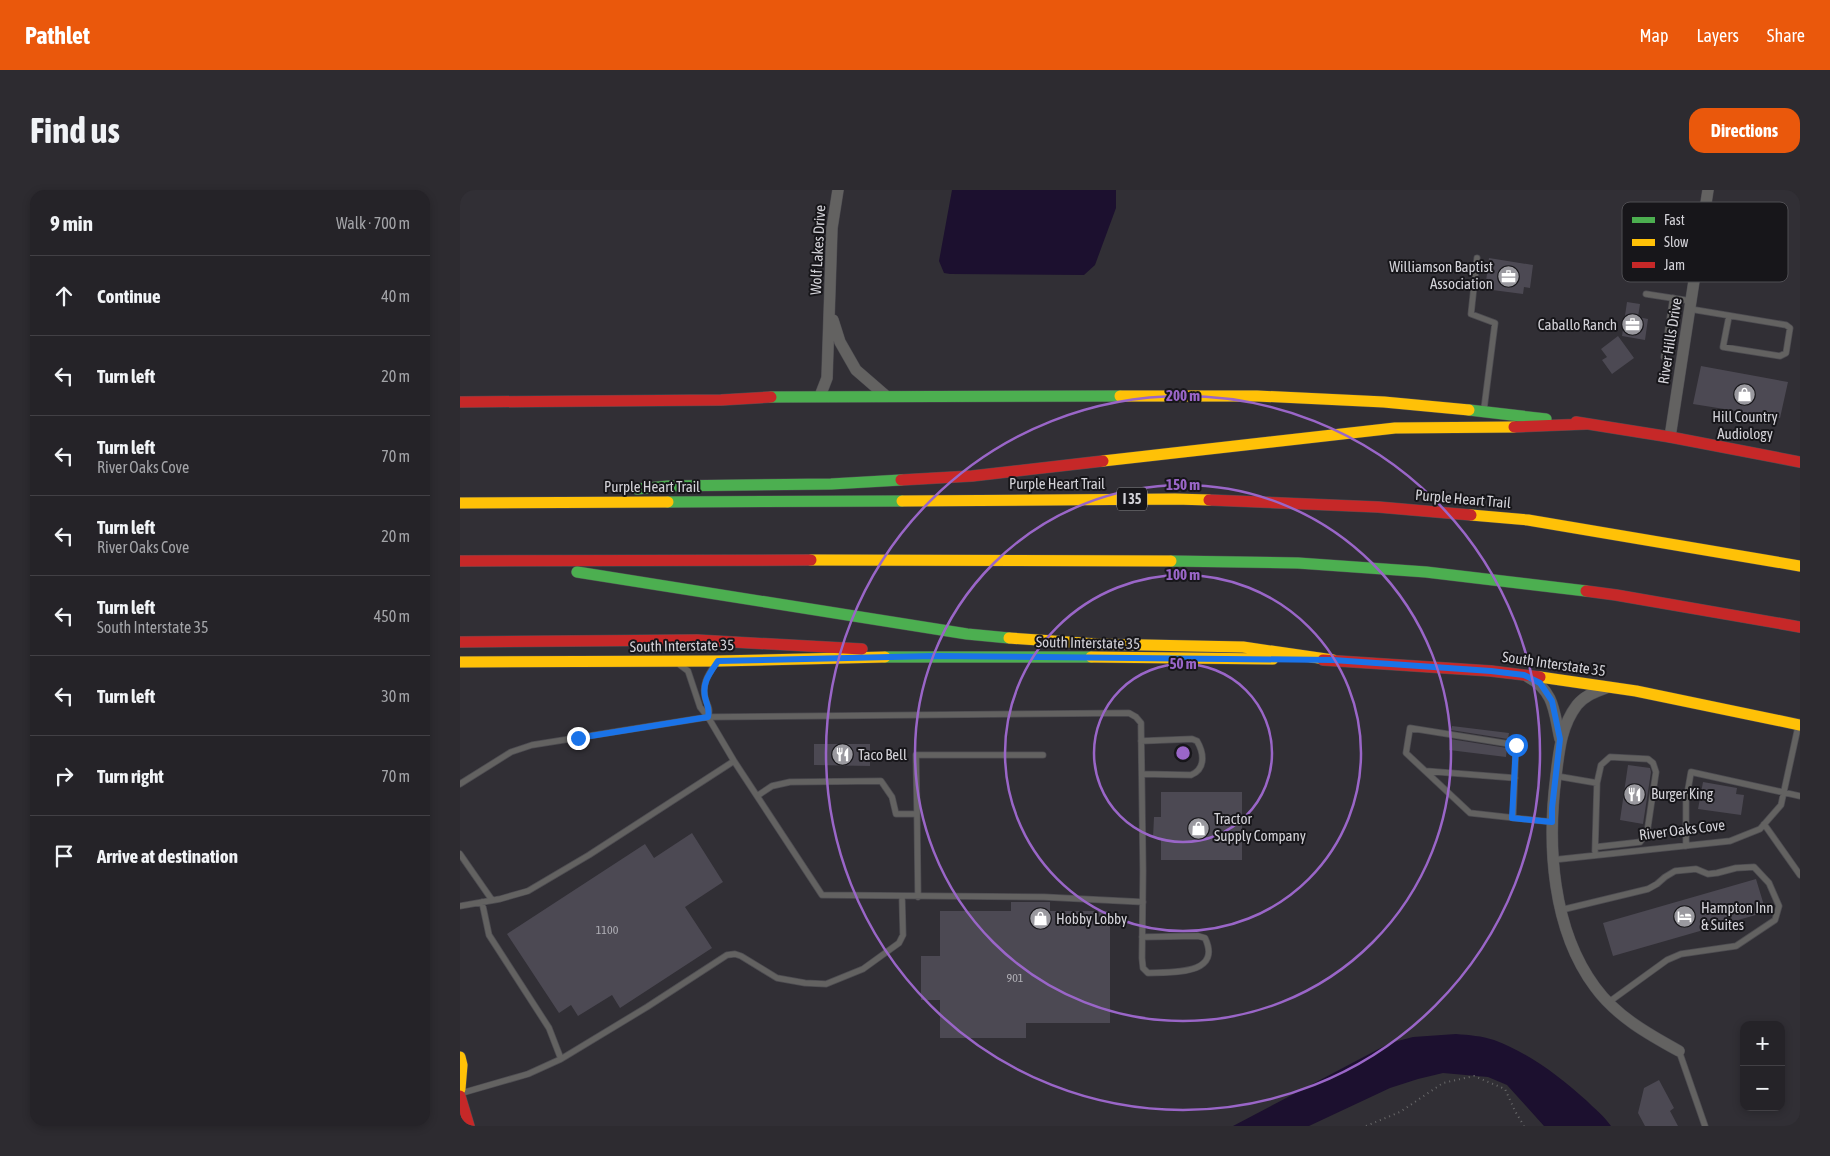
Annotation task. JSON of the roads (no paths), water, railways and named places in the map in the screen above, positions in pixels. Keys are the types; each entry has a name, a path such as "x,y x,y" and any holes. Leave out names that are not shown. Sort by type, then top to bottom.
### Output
{"main road":[{"path":"460,402 721,400 783,396 1257,396 1384,402 1484,411 1670,437 1800,462"},
{"path":"628,489 668,486 830,484 972,476 1395,428 1587,424"},
{"path":"460,502 599,491"},
{"name":"Purple Heart Trail","path":"460,502 1175,498 1378,507 1528,520 1800,566"},
{"path":"460,562 1091,560 1298,563 1426,572 1616,595 1800,627"},
{"path":"530,561 582,574 967,634 1024,640 1097,644 1243,647 1333,660"},
{"path":"460,642 697,640 835,646 933,656"},
{"name":"South Interstate 35","path":"460,662 718,661 933,656 1333,660 1524,675 1608,687 1799,725"},
{"path":"460,1057 462,1065 460,1089"},
{"path":"460,1095 469,1126"}],"street":[{"name":"Wolf Lakes Drive","path":"820,396 827,378 832,228 838,190"},
{"name":"River Hills Drive","path":"1670,437 1694,282"},
{"name":"Wolf Lakes Drive","path":"830,311 840,342 856,370 886,396"},
{"path":"1524,675 1540,683 1552,701 1560,739 1552,822 1552,860 1564,922 1578,958 1595,988 1620,1014 1647,1033 1679,1051"},
{"path":"1560,739 1578,704 1589,694 1608,687"}],"lane":[{"path":"1477,258 1471,314 1495,323 1484,411"},
{"path":"1646,294 1673,298 1729,316 1786,325 1790,328 1786,353 1780,356 1723,347 1729,316"},
{"path":"1664,357 1673,298"},
{"path":"674,661 688,671 700,708 708,717 734,761 822,895 1044,897 1143,902"},
{"path":"708,717 710,709 706,700 704,686 709,674 718,661"},
{"path":"460,784 511,752 532,745 708,717 1129,713 1141,723 1142,958 1143,968 1148,973 1190,970 1201,966 1210,954 1205,938 1198,936 1142,937"},
{"name":"River Oaks Cove","path":"1552,860 1730,841 1760,829 1781,805 1799,725"},
{"path":"1512,818 1516,745 1410,728 1406,753 1470,813 1512,818 1552,822"},
{"path":"1141,740 1192,739 1197,741 1203,756 1202,765 1191,776 1142,774"},
{"path":"918,896 916,755 1043,755"},
{"path":"1595,855 1597,783 1601,766 1610,757 1648,759 1653,763 1656,772 1647,833 1640,842 1596,847"},
{"path":"460,906 528,891 589,855 734,761"},
{"path":"1426,771 1515,778"},
{"path":"1686,846 1686,801 1691,772 1800,796"},
{"path":"1556,776 1597,783"},
{"path":"757,796 772,786 790,782 881,781 892,797 896,814 917,814"},
{"path":"1764,824 1800,875"},
{"path":"460,854 492,900"},
{"path":"1561,910 1648,889 1675,871 1687,869 1696,869 1708,874 1754,866 1771,888 1779,906 1775,920 1736,946 1681,954 1667,960 1609,1002"},
{"path":"460,1095 528,1074 561,1059 727,956 735,954 741,956 776,978 805,983 826,984 863,969 899,943 903,936 902,896"},
{"path":"482,902 489,935 549,1028 561,1059"},
{"path":"1679,1051 1706,1126"}],"place":[{"name":"Williamson Baptist Association","path":"1509,276"},
{"name":"Caballo Ranch","path":"1633,325"},
{"name":"Hill Country Audiology","path":"1745,394"},
{"name":"Taco Bell","path":"842,755"},
{"name":"Burger King","path":"1635,794"},
{"name":"Tractor Supply Company","path":"1198,828"},
{"name":"Hampton Inn & Suites","path":"1685,917"},
{"name":"Hobby Lobby","path":"1040,919"}]}
